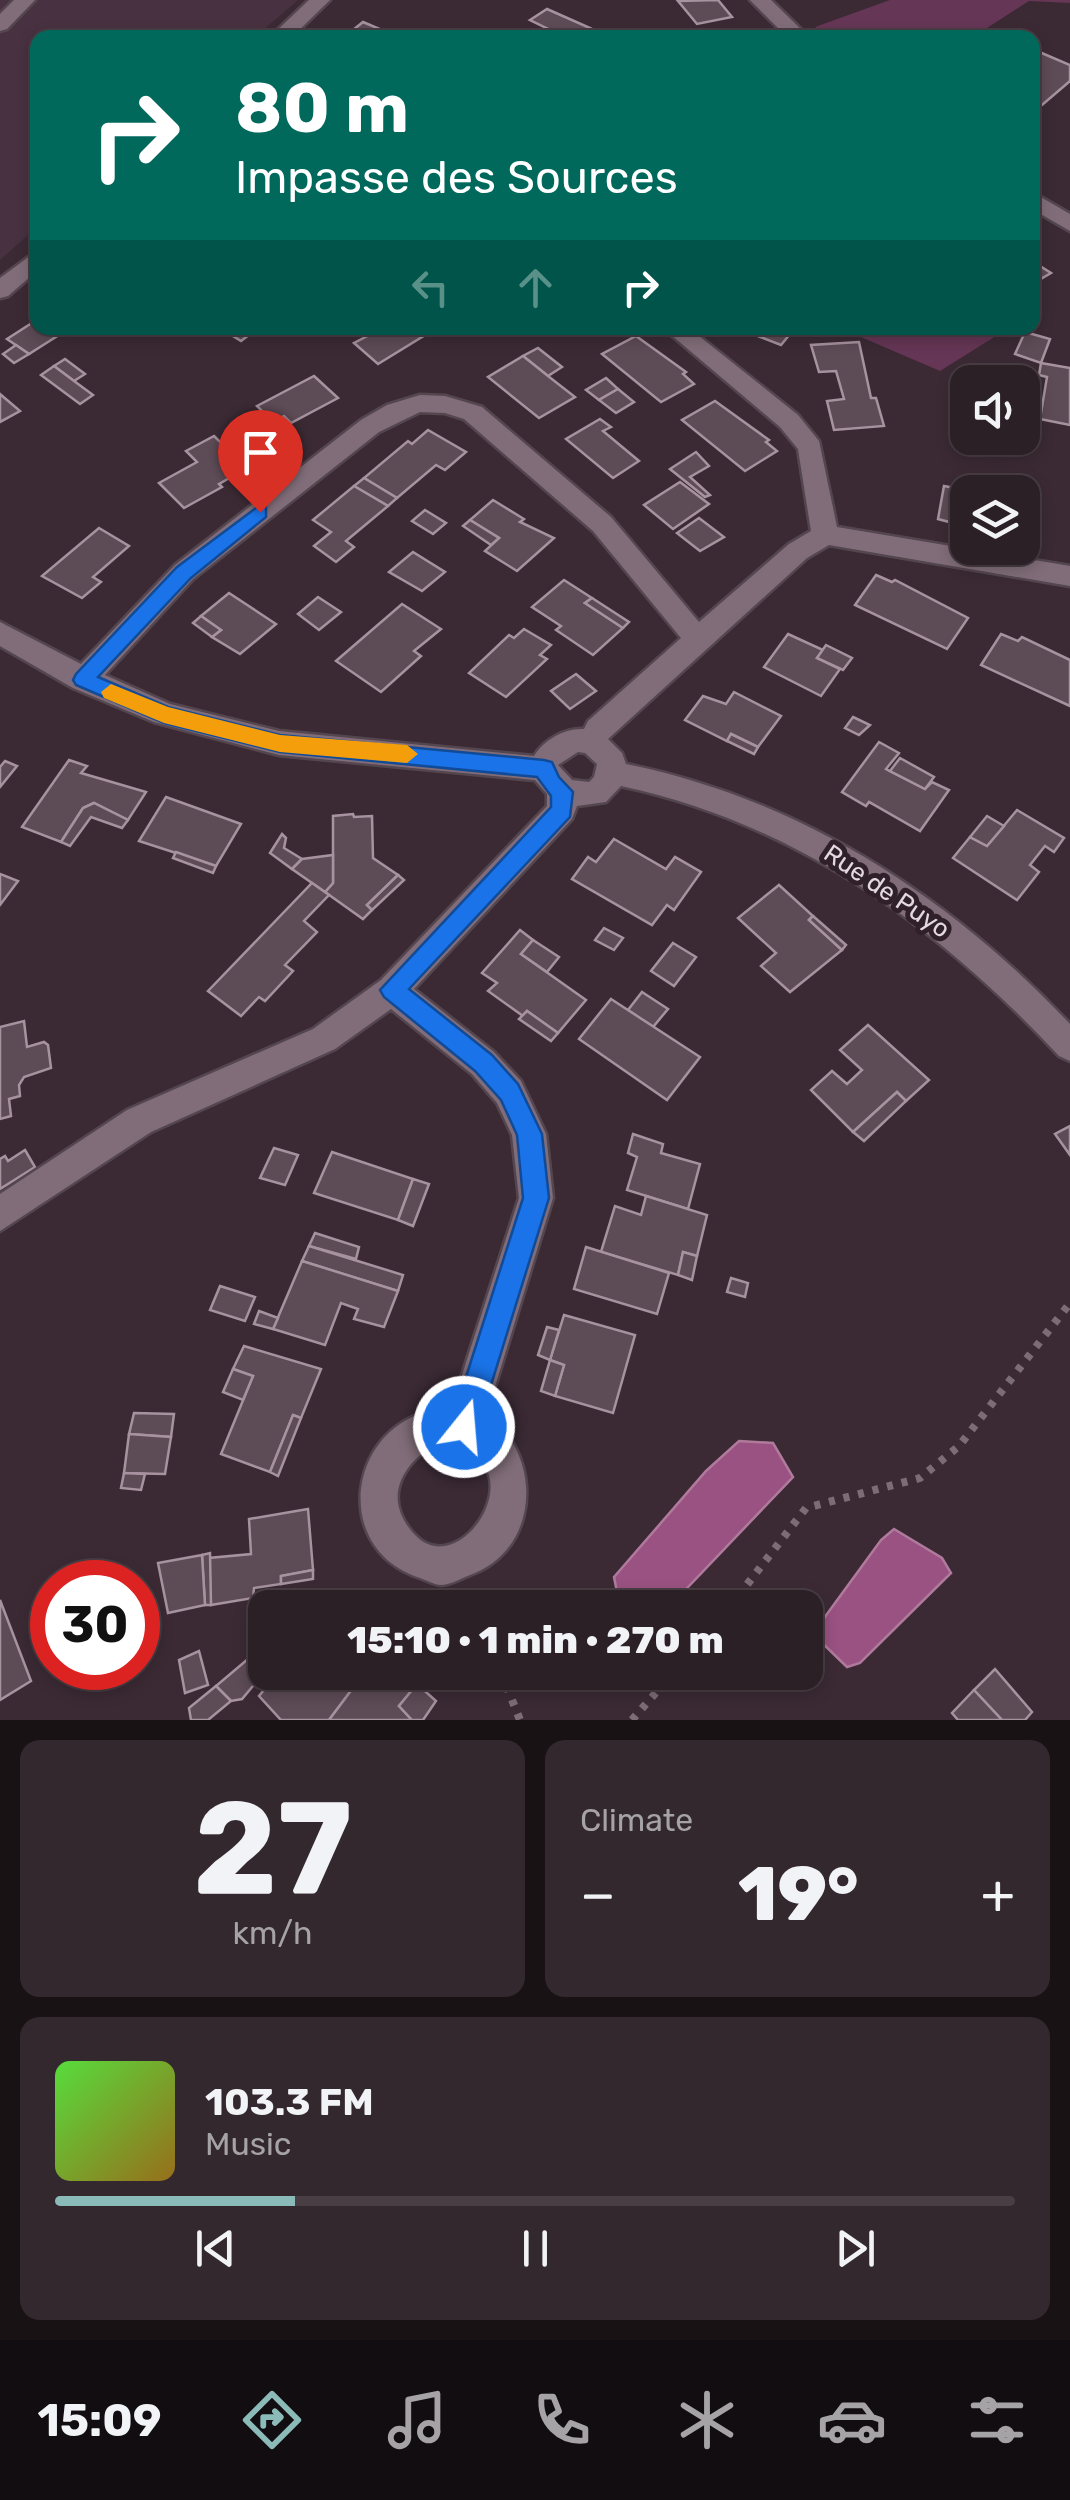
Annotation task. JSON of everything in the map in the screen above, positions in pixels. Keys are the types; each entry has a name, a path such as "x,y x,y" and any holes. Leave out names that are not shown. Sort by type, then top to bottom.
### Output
{"street":[{"path":"0,25 25,0"},
{"path":"288,30 320,0"},
{"path":"760,0 792,30"},
{"path":"1040,204 1070,224"},
{"path":"0,291 30,264"},
{"path":"684,335 789,420 810,447 825,535"},
{"path":"83,680 184,572 382,417 394,409 424,401 450,403 474,413 602,524 698,638"},
{"path":"593,742 598,729 698,638 798,551 825,535 1070,576"},
{"path":"0,632 28,652 83,680 164,714 280,743 553,780 584,796 602,788 612,773 612,761 593,742 576,740 560,744 548,755 553,780 562,810 392,990 324,1039 139,1121 0,1214"},
{"name":"Rue de Puyo","path":"612,773 699,793 744,810 880,880 1028,997 1070,1046"},
{"path":"392,990 483,1063 510,1092 530,1134 536,1198 464,1427"}],"path":[{"path":"743,1590 806,1508 920,1478 959,1446 1070,1303"},
{"path":"508,1690 520,1720"},
{"path":"632,1720 658,1690"}],"shaded area":[{"path":"0,0 298,0 263,30 30,30 30,233 0,260"},
{"path":"890,0 1070,0 1029,1 984,30 815,27"},
{"path":"856,335 997,335 940,371"},
{"path":"739,1441 773,1443 793,1477 685,1590 617,1590 614,1577 706,1471"},
{"path":"894,1529 942,1558 951,1573 860,1663 847,1667 823,1644 823,1620 881,1540"}],"building":[{"path":"718,0 732,17 697,24 678,1"},
{"path":"547,9 590,28 551,30 530,20"},
{"path":"363,22 382,30 353,30"},
{"path":"1040,52 1070,65 1070,81 1040,107"},
{"path":"1040,266 1051,273 1040,279"},
{"path":"30,324 30,335 59,335 29,354 7,339"},
{"path":"369,335 425,335 378,364 354,343"},
{"path":"755,335 789,335 781,345"},
{"path":"1024,335 1050,339 1041,363 1015,354"},
{"path":"636,336 686,372 683,374 694,384 661,402 602,354"},
{"path":"859,342 871,398 876,398 884,426 834,430 827,401 844,399 836,371 819,372 811,345"},
{"path":"16,345 29,354 14,363 3,354"},
{"path":"538,348 562,367 548,376 523,356"},
{"path":"523,356 575,397 539,418 488,377"},
{"path":"65,359 85,374 74,381 54,366"},
{"path":"1041,363 1070,368 1070,425 1040,419 1047,377 1040,375"},
{"path":"54,366 93,395 80,404 41,375"},
{"path":"314,376 338,398 291,423 284,416 273,422 257,406"},
{"path":"606,378 618,389 599,400 586,390"},
{"path":"618,389 634,402 616,413 599,400"},
{"path":"0,394 20,411 0,422"},
{"path":"715,401 769,440 766,442 777,451 745,471 682,420"},
{"path":"600,419 611,427 603,431 639,461 613,478 566,439"},
{"path":"428,430 466,452 445,470 436,465 397,498 364,478 408,441 412,444"},
{"path":"214,436 247,468 184,508 159,483 197,462 186,451"},
{"path":"696,452 709,466 690,477 710,495 705,497 670,469"},
{"path":"364,478 397,498 388,506 354,486"},
{"path":"680,482 709,504 673,529 644,505"},
{"path":"354,486 388,506 346,541 354,547 336,562 314,546 331,532 313,520"},
{"path":"944,486 950,487 950,522 938,519"},
{"path":"493,500 524,519 520,522 554,538 517,571 485,551 499,538 470,520"},
{"path":"425,510 446,523 433,534 412,521"},
{"path":"699,518 724,537 700,551 677,533"},
{"path":"470,520 499,538 491,545 463,526"},
{"path":"99,528 129,546 93,577 101,582 82,598 42,576"},
{"path":"413,552 445,572 422,591 389,572"},
{"path":"876,575 895,580 968,618 947,649 855,605"},
{"path":"564,580 592,598 585,603 623,628 593,655 556,630 561,626 532,607"},
{"path":"229,593 276,624 240,654 212,637 221,630 201,616"},
{"path":"318,597 341,612 319,630 298,614"},
{"path":"592,598 629,622 623,628 585,603"},
{"path":"402,604 441,629 414,651 421,656 381,692 336,661"},
{"path":"201,616 221,630 212,637 193,623"},
{"path":"524,629 551,645 540,655 547,659 506,697 469,673 509,635 514,638"},
{"path":"788,634 823,650 817,658 840,669 821,696 764,667"},
{"path":"1001,634 1018,641 1022,637 1070,660 1070,706 981,665"},
{"path":"826,645 852,658 843,670 817,658"},
{"path":"576,674 596,691 570,709 551,691"},
{"path":"734,692 781,716 758,747 731,734 727,741 685,720 703,696 726,704"},
{"path":"853,717 870,725 859,735 845,728"},
{"path":"731,734 758,747 754,754 727,741"},
{"path":"879,742 899,753 886,769 925,789 932,782 949,790 920,831 869,802 866,806 842,792"},
{"path":"900,758 934,777 925,789 890,771"},
{"path":"69,760 87,766 81,773 146,792 128,820 94,803 83,808 61,842 22,827"},
{"path":"5,761 17,766 0,787 0,767"},
{"path":"166,797 241,824 216,866 139,841"},
{"path":"94,803 128,820 122,828 91,817 70,846 61,842 83,808"},
{"path":"1017,810 1064,838 1054,852 1045,846 1030,865 1039,872 1017,900 953,858 970,837 987,846"},
{"path":"333,816 372,816 373,858 398,875 367,905 372,910 363,919 325,892 333,883"},
{"path":"987,816 1004,826 987,846 970,837"},
{"path":"282,834 286,838 284,848 302,859 292,869 270,853"},
{"path":"614,839 666,869 675,857 701,872 674,910 667,905 652,925 572,879 588,857 596,862"},
{"path":"176,852 216,866 213,873 173,858"},
{"path":"333,855 333,883 325,892 292,869 302,859"},
{"path":"0,874 18,881 0,905"},
{"path":"398,875 404,880 372,910 367,905"},
{"path":"312,883 329,895 304,921 317,932 285,965 293,971 265,1001 259,997 241,1016 208,991"},
{"path":"779,885 842,950 790,992 761,966 776,953 738,918"},
{"path":"813,916 846,945 842,950 809,920"},
{"path":"604,928 623,938 614,950 595,940"},
{"path":"520,930 533,940 521,954 586,1000 558,1033 527,1011 523,1016 488,991 497,983 482,973"},
{"path":"533,940 559,957 547,972 521,954"},
{"path":"673,943 696,957 674,986 651,971"},
{"path":"642,992 668,1009 653,1027 628,1010"},
{"path":"611,999 700,1057 667,1100 579,1039"},
{"path":"527,1011 558,1033 551,1041 519,1019"},
{"path":"24,1021 27,1047 44,1042 48,1045 51,1068 24,1077 19,1085 20,1096 9,1099 11,1116 0,1119 0,1027"},
{"path":"868,1025 929,1080 906,1101 897,1092 853,1132 811,1090 832,1071 847,1084 862,1070 840,1050"},
{"path":"897,1092 906,1101 864,1141 853,1132"},
{"path":"1070,1126 1070,1155 1055,1134"},
{"path":"633,1134 663,1144 661,1153 700,1164 688,1209 627,1190 637,1157 628,1153"},
{"path":"274,1148 298,1155 285,1185 260,1178"},
{"path":"25,1150 35,1167 0,1189 0,1159 5,1156 8,1161"},
{"path":"332,1152 413,1179 398,1220 314,1193"},
{"path":"413,1179 429,1184 413,1226 398,1220"},
{"path":"646,1196 707,1215 697,1256 683,1252 678,1275 601,1252 615,1206 641,1215"},
{"path":"315,1233 359,1247 356,1259 309,1246"},
{"path":"309,1246 403,1275 398,1291 302,1261"},
{"path":"586,1247 669,1273 657,1314 574,1289"},
{"path":"683,1252 697,1256 692,1280 678,1275"},
{"path":"302,1261 398,1291 384,1327 354,1319 358,1309 341,1303 325,1345 273,1329"},
{"path":"731,1278 748,1283 745,1297 727,1292"},
{"path":"220,1286 255,1297 245,1321 210,1310"},
{"path":"259,1311 278,1318 273,1329 254,1324"},
{"path":"564,1315 635,1335 613,1413 555,1396 564,1365 550,1360"},
{"path":"547,1327 559,1330 550,1360 538,1355"},
{"path":"244,1346 321,1369 301,1418 293,1415 270,1472 221,1454 253,1376 233,1369"},
{"path":"550,1360 564,1365 555,1396 541,1391"},
{"path":"233,1369 253,1376 243,1400 223,1392"},
{"path":"134,1413 174,1414 171,1437 129,1434"},
{"path":"293,1415 301,1418 278,1476 270,1472"},
{"path":"129,1434 171,1437 165,1474 124,1473"},
{"path":"124,1473 145,1474 141,1490 121,1488"},
{"path":"308,1509 313,1570 281,1576 281,1584 248,1590 248,1599 211,1605 209,1558 251,1554 249,1519"},
{"path":"210,1553 211,1605 205,1605 202,1555"},
{"path":"202,1555 205,1605 168,1613 160,1563"},
{"path":"313,1570 313,1579 281,1584 281,1576"},
{"path":"0,1600 30,1682 0,1700"},
{"path":"199,1651 208,1685 185,1693 179,1660"},
{"path":"248,1659 250,1690 242,1699 231,1701 216,1686"},
{"path":"995,1669 1032,1712 1025,1720 1002,1720 974,1690"},
{"path":"216,1686 231,1701 208,1720 191,1720 189,1708"},
{"path":"264,1690 352,1690 329,1720 281,1720 259,1696"},
{"path":"352,1690 412,1690 399,1706 412,1720 329,1720"},
{"path":"412,1690 424,1690 436,1701 423,1720 412,1720 399,1706"},
{"path":"974,1690 1002,1720 958,1720 952,1713"}],"slow traffic":[{"path":"111,692 164,714 280,743 407,754"}],"route":[{"path":"260,512 184,572 83,680 164,714 280,743 544,769 550,782 562,792 562,810 392,990 483,1063 510,1092 530,1134 536,1198 464,1427"}]}
